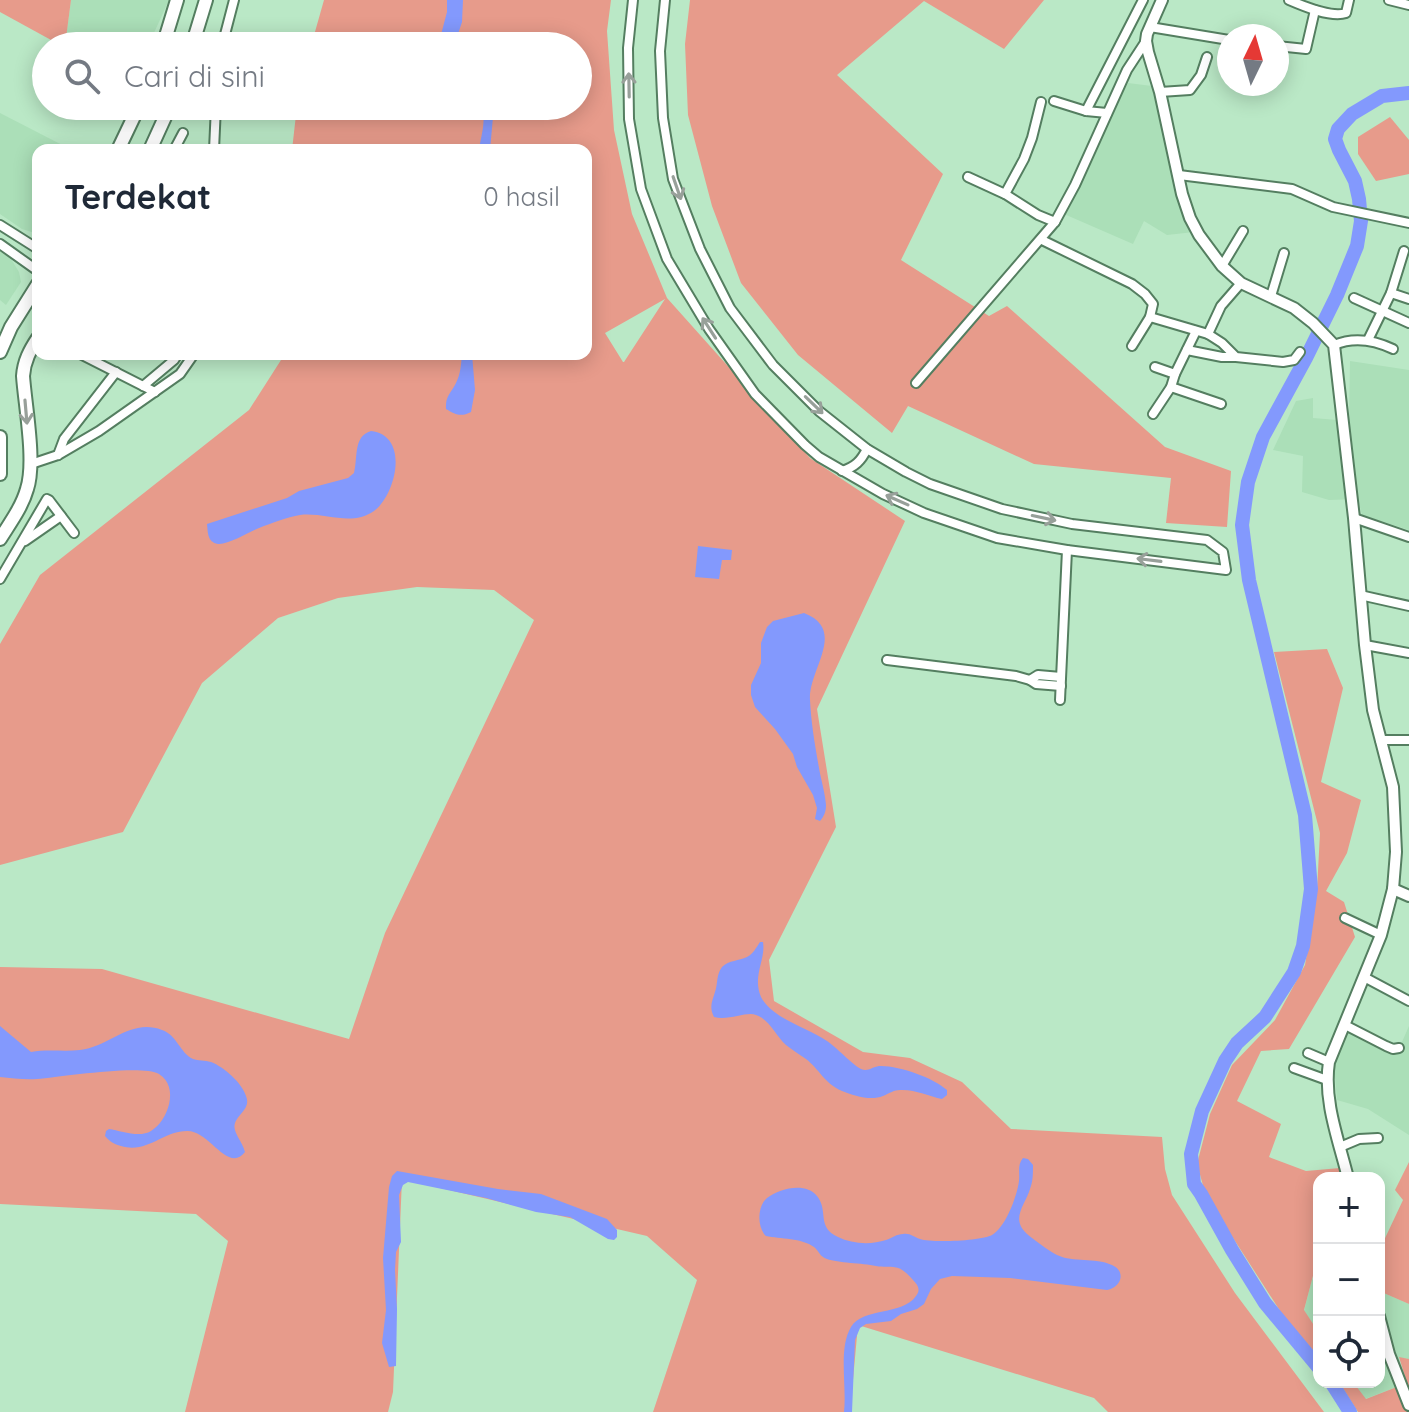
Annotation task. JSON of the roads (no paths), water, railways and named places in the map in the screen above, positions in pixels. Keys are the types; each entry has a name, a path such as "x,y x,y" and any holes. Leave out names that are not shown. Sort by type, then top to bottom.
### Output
{"main road":[{"path":"167,32 177,0"},
{"path":"196,32 206,0"},
{"path":"121,144 132,120"},
{"path":"153,144 164,120"},
{"path":"0,352 32,294"},
{"path":"0,539 28,488 31,464 23,376 32,347"},
{"path":"0,437 0,474"}],"street":[{"path":"226,32 234,0"},
{"path":"633,0 628,48 629,119 641,189 667,259 709,329 755,394 805,445 819,457 883,494 924,513 997,538 1226,570 1223,552 1207,540 1072,524 1002,509 930,484 867,449 819,411 773,365 730,308 700,249 673,179 663,118 660,51 665,0"},
{"path":"916,383 1042,240 1075,185 1097,112 1143,0"},
{"path":"1097,112 1146,41 1162,0"},
{"path":"1289,0 1315,10 1342,15 1347,11 1349,0"},
{"path":"1389,0 1409,5"},
{"path":"1289,47 1306,49 1315,10"},
{"path":"1150,27 1217,38"},
{"path":"1146,41 1182,194 1199,235 1222,266 1241,283 1294,308 1333,343 1373,710 1393,787 1396,852 1393,889 1381,935 1329,1062 1327,1089 1346,1172"},
{"path":"1160,92 1190,90 1201,75 1207,57"},
{"path":"1054,101 1097,112"},
{"path":"1005,194 1024,159 1041,102"},
{"path":"214,144 215,120"},
{"path":"177,144 183,133"},
{"path":"1179,175 1292,189 1333,207 1409,223"},
{"path":"968,177 1053,221"},
{"path":"1,228 32,246"},
{"path":"1222,266 1243,231"},
{"path":"1042,240 1132,284 1145,294 1153,304 1150,317 1132,346"},
{"path":"0,244 32,267"},
{"path":"1368,340 1391,293 1404,251"},
{"path":"1271,296 1284,253"},
{"path":"1208,334 1221,306 1241,283"},
{"path":"1391,293 1409,299"},
{"path":"1354,298 1409,323"},
{"path":"1150,317 1208,334 1236,357"},
{"path":"1153,414 1171,387 1196,331"},
{"path":"1333,343 1368,340 1393,349"},
{"path":"1187,350 1222,357 1283,362 1294,360 1300,352"},
{"path":"92,360 155,392"},
{"path":"143,386 174,360"},
{"path":"31,464 58,455 99,431 180,374 190,360"},
{"path":"1155,367 1175,374"},
{"path":"58,455 64,439 116,372"},
{"path":"1171,387 1221,404"},
{"path":"842,471 862,460 867,449"},
{"path":"0,579 45,501 49,500 74,533"},
{"path":"22,503 38,511"},
{"path":"22,543 61,516"},
{"path":"1354,518 1409,537"},
{"path":"1060,700 1067,550"},
{"path":"1360,595 1409,606"},
{"path":"1365,645 1409,653"},
{"path":"887,660 1030,680 1038,675 1061,681"},
{"path":"1380,740 1409,740"},
{"path":"1393,889 1409,896"},
{"path":"1345,918 1381,935"},
{"path":"1364,977 1409,1001"},
{"path":"1345,1025 1386,1046 1399,1048"},
{"path":"1308,1053 1329,1062"},
{"path":"1294,1068 1327,1080"},
{"path":"1340,1147 1359,1139 1378,1138"},
{"path":"1385,1339 1409,1405"}],"water":[{"path":"447,0 463,0 459,32 442,32"},
{"path":"493,120 491,144 480,144 484,122"},
{"path":"461,360 472,360 475,390 471,412 461,415 446,409 447,398 459,376"},
{"path":"371,431 383,435 395,455 393,480 382,503 374,511 347,519 300,515 227,542 218,544 210,539 207,524 287,498 299,491 348,478 354,473 361,438"},
{"path":"698,546 732,550 731,560 722,560 719,579 695,577"},
{"path":"804,613 817,620 825,640 810,700 826,805 820,821 815,819 817,808 813,795 793,754 755,707 751,695 751,685 761,663 761,643 767,627 773,621"},
{"path":"763,942 763,949 759,989 766,1005 773,1011 827,1041 861,1069 887,1066 905,1070 941,1085 947,1090 947,1095 942,1099 905,1090 873,1098 852,1095 831,1084 811,1063 786,1045 761,1017 752,1014 714,1017 712,1004 720,970 728,963 749,956"},
{"path":"0,1026 31,1052 91,1048 140,1028 151,1027 167,1032 189,1056 216,1064 241,1086 247,1104 234,1126 245,1152 232,1158 203,1137 187,1131 170,1134 139,1147 114,1144 105,1136 109,1129 147,1133 162,1120 170,1095 165,1080 159,1074 136,1070 32,1079 0,1077"},
{"path":"1023,1158 1033,1165 1033,1177 1019,1215 1023,1230 1057,1255 1112,1265 1121,1275 1119,1282 1107,1290 1010,1278 952,1276 940,1279 924,1304 917,1309 891,1321 866,1324 860,1328 855,1340 852,1412 844,1412 844,1357 851,1327 864,1317 910,1302 918,1294 918,1288 900,1268 832,1260 803,1242 766,1236 760,1223 764,1202 772,1194 786,1189 806,1189 817,1196 825,1224 831,1233 855,1242 874,1243 906,1234 934,1241 978,1239 997,1231 1010,1211"},
{"path":"397,1171 541,1194 607,1219 617,1230 617,1237 608,1239 570,1217 408,1182 403,1185 399,1195 401,1242 396,1252 395,1270 396,1366 389,1367 382,1343 386,1310 383,1258 389,1187"}],"waterway":[{"path":"1313,1361 1265,1303 1232,1250 1194,1184 1191,1154 1202,1111 1225,1061 1237,1043 1265,1017 1294,972 1303,946 1311,889 1305,815 1249,580 1242,525 1248,482 1263,437 1306,358 1357,246 1361,221 1359,199 1355,181 1335,139 1338,129 1352,114 1382,96 1409,93"},
{"path":"1335,1388 1350,1412"}]}
